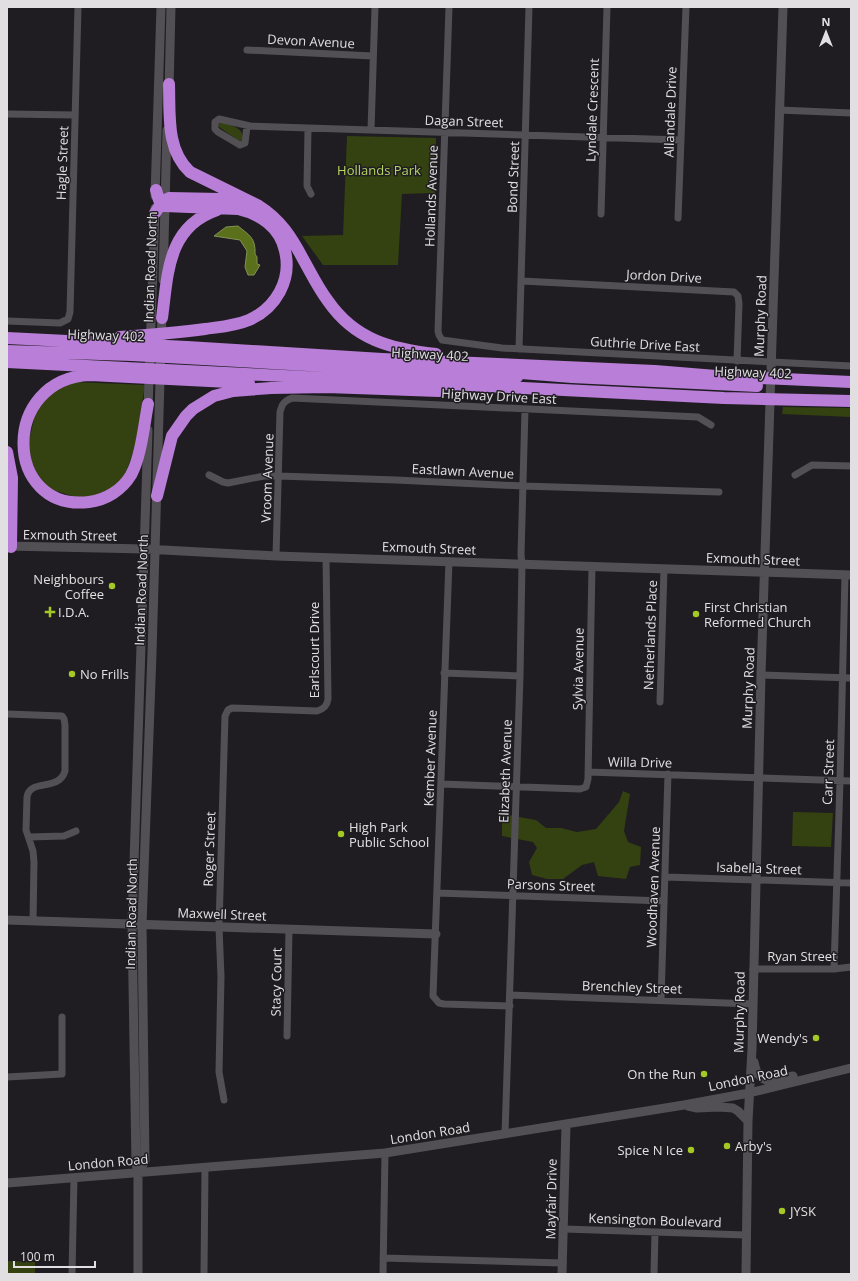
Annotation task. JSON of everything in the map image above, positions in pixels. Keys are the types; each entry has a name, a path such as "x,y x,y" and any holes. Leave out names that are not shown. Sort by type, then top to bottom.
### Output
{"highway":[{"path":"169,84 170,127 175,153 182,165 190,172 253,203 272,215 291,236 320,288 335,311 355,330 374,341 397,348 423,352 546,365 851,382"},
{"path":"156,190 162,206"},
{"path":"162,206 183,198 220,199 253,203"},
{"path":"45,339 113,337 186,332 235,324 250,319 262,312 276,299 284,282 287,269 284,246 275,230 261,217 250,212 232,208 162,206"},
{"path":"156,318 172,256 180,238 189,226 204,216 217,210 232,208"},
{"path":"7,338 382,359 509,365 546,365"},
{"name":"Highway 402","path":"7,346 219,355 572,377 851,389"},
{"path":"7,351 132,355 514,377 572,377"},
{"name":"Highway 402","path":"7,362 724,398 851,401"},
{"path":"148,404 138,458 134,468 121,487 107,497 91,502 81,503 60,499 44,492 31,480 22,464 19,456 17,438 19,423 25,409 34,397 51,384 66,378 90,375 411,391 545,393 637,398 724,398"},
{"path":"157,496 172,436 186,416 198,404 214,396 242,390 327,387"},
{"path":"7,452 12,478 9,546"}],"main road":[{"path":"156,190 161,7"},
{"name":"Indian Road North","path":"138,1274 138,1173 136,1164 132,924 145,549 148,404 156,318 169,84 171,7"},
{"name":"Murphy Road","path":"746,1274 748,1122 752,1049 761,675 783,7"},
{"name":"Indian Road North","path":"138,1173 145,1161 142,924 160,385 156,318"},
{"name":"Exmouth Street","path":"9,546 145,549 326,558 848,575"},
{"name":"Maxwell Street","path":"7,920 436,934"},
{"path":"752,1049 756,1072 764,1080 800,1075 817,1075"},
{"name":"London Road","path":"7,1183 385,1153 684,1105 749,1093 817,1075 851,1068"},
{"path":"684,1105 697,1108 733,1108 738,1111 748,1122"},
{"name":"Mayfair Drive","path":"562,1274 566,1125"}],"street":[{"name":"Hagle Street","path":"7,321 60,323 68,319 70,304 78,7"},
{"path":"371,130 375,7"},
{"name":"Hollands Avenue","path":"440,338 438,331 449,7"},
{"name":"Bond Street","path":"519,349 529,7"},
{"name":"Lyndale Crescent","path":"601,214 607,7"},
{"name":"Allandale Drive","path":"678,218 686,7"},
{"name":"Devon Avenue","path":"247,50 373,56"},
{"path":"780,110 851,113"},
{"path":"7,114 76,115"},
{"name":"Dagan Street","path":"247,126 245,142 240,145 218,132 215,122 219,119 247,126 308,129 681,140"},
{"path":"308,129 307,186 312,194"},
{"name":"Jordon Drive","path":"522,281 734,292 738,296 739,304 737,361"},
{"name":"Guthrie Drive East","path":"440,338 444,341 519,349 851,366"},
{"name":"Highway Drive East","path":"285,401 292,398 698,417 711,425"},
{"name":"Vroom Avenue","path":"276,556 280,412 281,406 285,401"},
{"name":"Elizabeth Avenue","path":"505,1134 520,676 522,564 520,555 525,410"},
{"path":"795,475 812,465 851,466"},
{"name":"Eastlawn Avenue","path":"210,475 228,483 264,476 279,476 718,492"},
{"name":"Earlscourt Drive","path":"242,708 316,711 322,709 327,704 326,558"},
{"name":"Kember Avenue","path":"449,561 433,996 436,1001 444,1004 510,1006"},
{"name":"Sylvia Avenue","path":"588,772 592,566"},
{"name":"Netherlands Place","path":"660,702 664,569"},
{"name":"Carr Street","path":"834,969 843,677 848,575"},
{"path":"444,673 520,676"},
{"path":"761,675 851,678"},
{"name":"Roger Street","path":"224,1100 219,1072 221,977 219,927 225,716 226,711 230,709 242,708"},
{"path":"7,714 62,716 64,719 64,776 58,782 33,788 27,793 26,826 34,862 33,921"},
{"path":"441,784 583,788 587,784 588,772"},
{"name":"Willa Drive","path":"588,772 851,781"},
{"name":"Woodhaven Avenue","path":"661,1000 668,774"},
{"path":"29,837 64,836 76,831"},
{"name":"Isabella Street","path":"666,877 851,883"},
{"name":"Parsons Street","path":"437,893 664,901"},
{"name":"Stacy Court","path":"287,1036 289,929"},
{"name":"Ryan Street","path":"753,968 834,969 851,967"},
{"name":"Brenchley Street","path":"510,996 753,1004"},
{"path":"7,1077 62,1074 62,1017"},
{"path":"383,1274 385,1153"},
{"path":"204,1274 206,1168"},
{"path":"72,1274 74,1178"},
{"name":"Kensington Boulevard","path":"564,1229 746,1235"},
{"path":"654,1274 655,1232"},
{"path":"383,1258 563,1263"}],"green space":[{"path":"222,122 239,129 243,135 243,139 241,141 238,140 219,127 218,124"},
{"name":"Hollands Park","path":"347,136 436,138 435,193 402,194 398,265 323,265 302,236 343,235"},
{"path":"74,382 145,385 135,447 125,475 108,492 82,499 46,488 26,455 38,400"},
{"path":"783,407 851,408 851,417 782,414"},
{"path":"623,791 630,794 624,831 628,842 641,847 640,865 630,867 626,879 598,876 594,862 582,865 563,879 547,879 532,875 529,862 537,848 533,842 502,836 502,814 536,820 546,828 561,828 577,832 596,829 619,802"},
{"path":"793,812 833,813 831,847 792,846"},
{"path":"7,1261 35,1262 35,1274 7,1274"}],"shaded area":[{"path":"238,226 253,240 257,264 260,265 254,275 248,275 245,267 247,251 240,240 214,236 226,227"}],"place":[{"name":"Neighbours Coffee","path":"112,586"},
{"name":"I.D.A.","path":"50,612"},
{"name":"First Christian Reformed Church","path":"696,614"},
{"name":"No Frills","path":"72,674"},
{"name":"High Park Public School","path":"341,834"},
{"name":"Wendy's","path":"816,1038"},
{"name":"On the Run","path":"704,1074"},
{"name":"Arby's","path":"727,1146"},
{"name":"Spice N Ice","path":"691,1150"},
{"name":"JYSK","path":"782,1211"}]}
